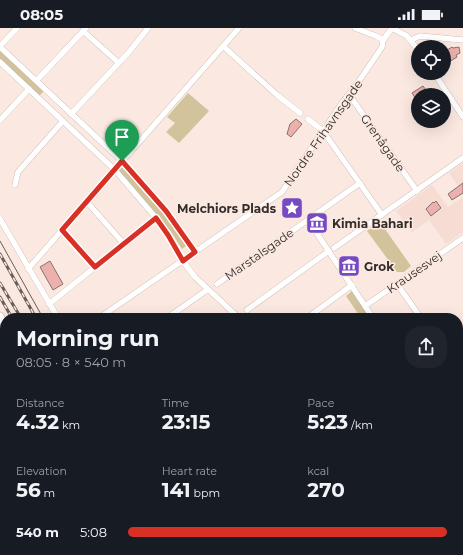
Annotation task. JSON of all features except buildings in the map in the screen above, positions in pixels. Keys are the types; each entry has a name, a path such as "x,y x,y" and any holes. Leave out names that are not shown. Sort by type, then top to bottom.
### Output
{"street":[{"path":"16,28 0,47 122,161 166,211 195,252"},
{"path":"28,268 239,28"},
{"path":"355,28 383,40"},
{"path":"392,28 411,40 420,36 463,40"},
{"name":"Nordre Frihavnsgade","path":"106,313 282,192 382,47 383,40 392,28"},
{"path":"37,80 84,29 118,63"},
{"path":"71,114 118,63 146,29"},
{"path":"223,46 290,107 300,113"},
{"path":"0,62 115,170 156,218 183,261 207,290 230,313"},
{"path":"439,80 463,117"},
{"path":"0,120 29,89"},
{"name":"Grenågade","path":"347,96 352,100 417,191"},
{"path":"308,119 323,131 382,215"},
{"path":"15,185 18,172 63,120"},
{"path":"334,248 463,158"},
{"name":"Marstalsgade","path":"217,284 360,183"},
{"path":"87,202 124,244"},
{"path":"49,304 156,218"},
{"path":"0,219 55,313"},
{"path":"308,220 370,313"},
{"path":"62,230 95,267"},
{"name":"Krausesvej","path":"365,306 463,238"},
{"path":"247,310 253,304 329,252"},
{"path":"397,284 417,313"},
{"path":"314,313 352,285"},
{"path":"174,313 207,290"}],"shaded area":[{"path":"0,49 44,91 39,96 0,60"},
{"path":"188,93 209,111 179,143 166,132 175,123 167,117"},
{"path":"463,163 463,193 449,173"},
{"path":"124,166 167,217 186,246 182,249 171,232 118,170"},
{"path":"432,185 448,207 463,197 463,232 446,244 429,220 412,232 396,211"},
{"path":"380,222 411,266 404,272 397,272 367,231"},
{"path":"352,291 367,313 358,313 346,296"}],"tram line":[{"path":"0,241 40,313"}],"railway":[{"path":"0,254 33,313"},
{"path":"0,283 18,313"},
{"path":"0,297 9,313"}],"place":[{"name":"Melchiors Plads","path":"292,208"},
{"name":"Kimia Bahari","path":"317,223"},
{"name":"Grok","path":"349,266"}],"route":[{"path":"122,161 166,211 195,252 183,261 156,218 95,267 62,230 122,161"}]}
